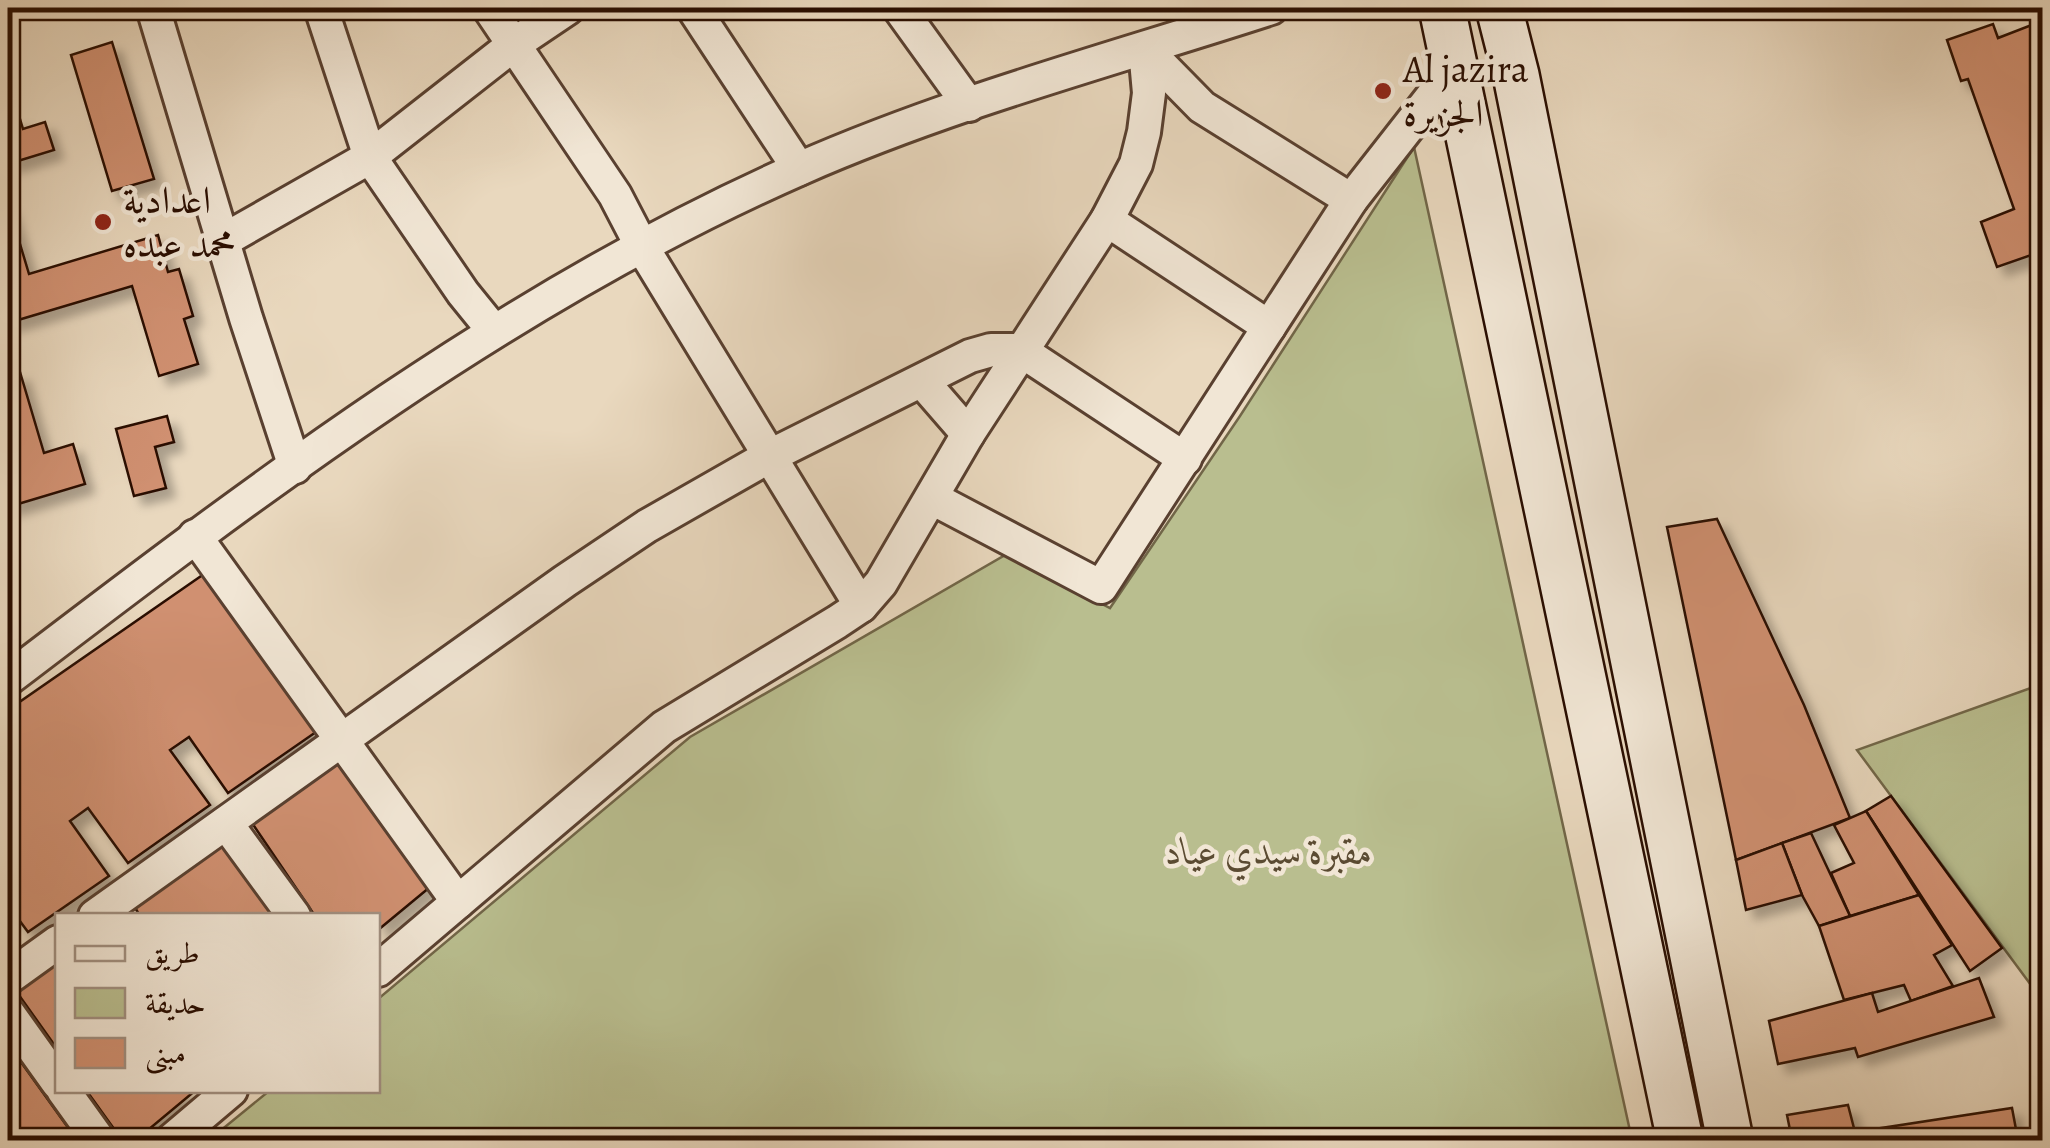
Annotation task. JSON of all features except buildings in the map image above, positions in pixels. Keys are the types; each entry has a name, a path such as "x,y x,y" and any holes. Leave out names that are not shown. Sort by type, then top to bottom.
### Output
{"main road":[{"path":"1442,8 1680,1140"},
{"path":"1499,8 1730,1140"}],"street":[{"path":"153,8 295,467"},
{"path":"321,8 370,157 463,293 493,330"},
{"path":"488,8 615,195 641,245 861,606"},
{"path":"224,240 370,157 512,45 568,8"},
{"path":"693,8 798,169"},
{"path":"899,8 969,106"},
{"path":"8,679 195,536 493,330 641,245 798,169 884,134 1271,8"},
{"path":"1144,49 1202,107 1352,200"},
{"path":"380,968 664,727 861,606 881,583 1020,350 1107,220 1136,164 1149,93 1144,49"},
{"path":"932,498 1101,587 1352,200 1456,66"},
{"path":"1107,220 1268,327"},
{"path":"107,912 226,822 648,526 768,457 970,356 991,350 1020,350 1185,460"},
{"path":"922,381 968,434"},
{"path":"195,536 458,902"},
{"path":"226,822 292,913"},
{"path":"8,978 55,944"},
{"path":"8,1013 55,1079"},
{"path":"65,1093 98,1140"},
{"path":"172,1140 228,1093"}],"green space":[{"name":"مقبرة سيدي عياد","path":"1414,147 1632,1140 209,1140 267,1093 380,1093 380,997 690,737 1007,554 1110,608"},
{"path":"2042,684 2042,1000 1857,750"}],"place":[{"name":"Al jazira الجزيرة","path":"1383,91"},
{"name":"اعدادية محمد عبده","path":"103,222"}]}
